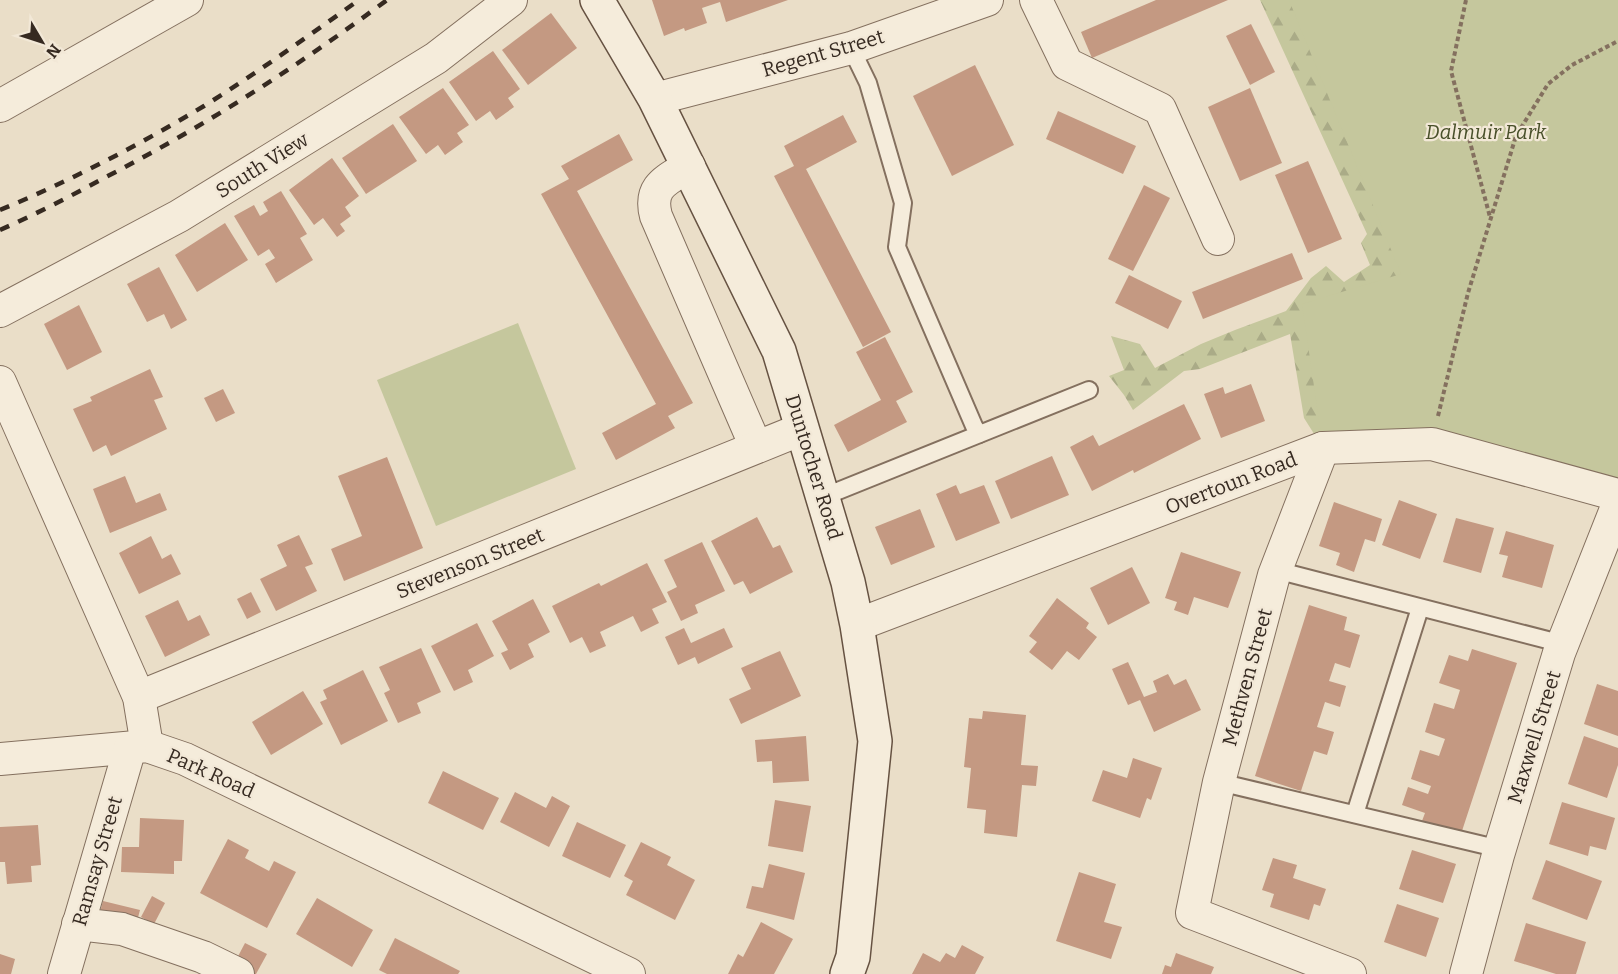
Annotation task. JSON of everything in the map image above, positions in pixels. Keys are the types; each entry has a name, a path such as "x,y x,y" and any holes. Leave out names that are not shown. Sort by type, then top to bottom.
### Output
{"main road":[{"name":"Duntocher Road","path":"597,0 655,99 779,351 848,582 875,741 853,957 847,974"}],"street":[{"path":"0,105 188,0"},
{"name":"South View","path":"0,310 179,216 436,58 511,0"},
{"name":"Regent Street","path":"655,99 850,48 987,0"},
{"path":"1036,0 1066,64 1160,109 1218,239"},
{"path":"688,166 666,180 657,190 654,199 656,216 756,447"},
{"name":"Park Road","path":"0,382 138,697 139,747 185,759 629,974"},
{"name":"Stevenson Street","path":"138,697 802,429"},
{"name":"Overtoun Road","path":"857,625 1323,448 1432,444 1618,495"},
{"name":"Methven Street","path":"1323,448 1276,570 1220,782 1192,913 1350,974"},
{"name":"Maxwell Street","path":"1466,974 1500,849 1563,644 1618,504"},
{"path":"0,759 139,747"},
{"name":"Ramsay Street","path":"64,974 78,924 139,747"},
{"path":"78,924 122,929 203,957 237,974"}],"lane":[{"path":"850,48 868,83 903,203 897,247 979,434"},
{"path":"823,497 1089,390"},
{"path":"1276,570 1563,644"},
{"path":"1355,814 1420,608"},
{"path":"1220,782 1500,849"}],"path":[{"path":"1466,0 1451,71 1491,220"},
{"path":"1432,444 1465,304 1516,136 1548,84 1572,65 1618,41"}],"green space":[{"path":"1260,0 1618,0 1323,448 1304,418 1290,334 1200,369 1184,371 1133,410 1109,376 1124,370 1111,336 1140,344 1155,368 1201,344 1286,311 1311,278 1326,266 1344,282 1370,265 1361,243 1367,234"},
{"name":"Dalmuir Park","path":"1289,0 1618,0 1618,495 1432,444 1323,448 1302,304 1401,274"},
{"path":"518,323 576,469 436,526 377,380"}],"building":[{"path":"652,0 788,0 726,22 720,2 702,8 707,23 685,31 684,28 664,36"},
{"path":"1156,0 1228,0 1092,58 1081,32"},
{"path":"551,13 577,48 528,85 502,50"},
{"path":"1251,24 1275,72 1250,85 1226,36"},
{"path":"493,51 520,89 508,98 514,107 496,120 490,111 476,121 449,82"},
{"path":"975,65 1014,145 952,176 913,96"},
{"path":"443,88 469,125 457,133 463,142 445,155 438,145 426,154 399,117"},
{"path":"1250,88 1282,163 1240,181 1208,107"},
{"path":"1058,111 1136,146 1123,174 1046,139"},
{"path":"843,115 857,142 806,169 891,332 863,347 774,176 794,166 784,146"},
{"path":"393,124 417,161 366,194 342,158"},
{"path":"619,134 633,160 577,191 693,403 668,416 675,428 616,460 602,433 656,404 541,194 569,179 561,166"},
{"path":"332,158 359,196 345,207 351,216 340,224 345,231 337,237 323,218 314,225 289,190"},
{"path":"1308,161 1342,239 1308,253 1275,175"},
{"path":"1144,185 1170,198 1133,271 1108,259"},
{"path":"281,191 307,234 300,238 313,260 276,283 265,264 275,258 269,249 258,256 234,216 254,205 260,216 268,211 263,202"},
{"path":"225,223 248,260 197,292 175,255"},
{"path":"1292,253 1303,279 1203,319 1192,292"},
{"path":"159,267 187,320 171,329 164,314 147,322 127,284"},
{"path":"1129,275 1182,301 1168,329 1115,303"},
{"path":"79,305 102,352 67,370 44,324"},
{"path":"885,337 913,392 896,401 907,422 848,452 834,425 881,400 856,352"},
{"path":"150,369 163,397 154,400 167,429 111,456 106,445 93,452 73,409 92,401 90,397"},
{"path":"1251,384 1265,421 1221,438 1204,394 1223,387 1225,394"},
{"path":"223,389 235,413 216,422 204,398"},
{"path":"1184,404 1201,439 1134,473 1133,470 1092,491 1070,447 1093,435 1099,446"},
{"path":"1052,456 1069,495 1011,519 995,481"},
{"path":"387,457 423,548 344,581 331,549 362,536 338,476"},
{"path":"125,476 136,503 160,493 167,510 110,533 93,489"},
{"path":"956,485 960,494 984,485 1000,523 956,541 936,494"},
{"path":"1399,500 1437,514 1420,559 1382,545"},
{"path":"1334,502 1382,519 1375,542 1365,539 1354,572 1336,565 1340,553 1319,546"},
{"path":"920,509 935,547 891,565 875,527"},
{"path":"757,517 773,548 780,545 793,572 750,594 743,581 734,585 711,541"},
{"path":"1456,518 1494,528 1481,573 1443,562"},
{"path":"1506,531 1554,545 1542,588 1502,577 1508,556 1499,554"},
{"path":"299,535 313,564 305,567 317,591 276,611 260,579 287,566 277,545"},
{"path":"151,536 162,559 171,554 181,574 139,594 119,553"},
{"path":"702,542 725,591 695,605 698,613 681,621 667,592 677,587 664,560"},
{"path":"1181,552 1241,572 1228,608 1194,597 1188,615 1174,610 1177,602 1165,598"},
{"path":"647,563 667,602 652,609 659,623 641,632 633,616 600,632 606,646 590,653 582,637 570,643 552,606 599,583 601,586"},
{"path":"1132,567 1150,603 1108,625 1090,588"},
{"path":"251,592 261,612 247,619 237,599"},
{"path":"1057,598 1089,623 1086,628 1097,637 1079,660 1067,651 1052,670 1029,652 1037,642 1029,636"},
{"path":"533,599 550,632 528,644 534,657 510,670 501,653 508,650 492,621"},
{"path":"178,600 188,621 200,615 210,635 165,657 145,616"},
{"path":"1309,605 1347,617 1344,630 1360,635 1350,668 1335,663 1329,681 1346,686 1340,707 1325,702 1317,727 1334,732 1327,755 1314,751 1301,791 1255,776"},
{"path":"477,623 494,656 468,670 473,682 454,691 431,646"},
{"path":"684,628 691,643 724,628 733,647 698,664 695,657 678,665 665,637"},
{"path":"421,648 441,692 417,703 421,713 398,723 384,693 390,690 379,667"},
{"path":"1472,649 1517,663 1461,834 1422,821 1425,813 1402,805 1408,787 1428,794 1431,786 1411,779 1420,750 1439,756 1445,739 1425,732 1434,703 1454,709 1460,690 1439,683 1449,655 1468,661"},
{"path":"780,651 801,696 741,724 729,699 751,689 741,668"},
{"path":"1128,662 1144,697 1157,692 1153,681 1168,674 1174,685 1186,679 1201,710 1154,732 1140,700 1128,705 1112,669"},
{"path":"363,670 388,721 341,745 320,702 327,699 323,690"},
{"path":"1597,684 1618,691 1618,736 1584,724"},
{"path":"303,691 323,724 271,755 252,722"},
{"path":"983,711 1026,715 1021,765 1038,766 1036,786 1022,785 1017,837 984,833 986,810 967,808 971,768 964,767 969,718 982,719"},
{"path":"806,736 809,781 773,783 772,761 757,762 755,740"},
{"path":"1584,736 1618,748 1618,765 1607,798 1568,784"},
{"path":"1133,758 1162,768 1151,800 1147,798 1140,818 1092,801 1103,770 1127,778"},
{"path":"443,771 499,798 483,830 428,803"},
{"path":"515,792 546,808 552,796 570,806 549,847 500,822"},
{"path":"775,800 811,806 803,852 768,846"},
{"path":"1562,802 1615,818 1606,850 1590,846 1588,856 1549,844"},
{"path":"140,818 184,820 182,861 174,861 174,874 121,872 122,847 139,847"},
{"path":"577,822 626,845 610,878 562,856"},
{"path":"38,825 41,865 31,866 32,882 7,884 5,862 0,862 0,827"},
{"path":"228,839 249,850 245,858 269,871 274,861 296,872 267,928 200,893"},
{"path":"641,842 671,857 667,865 695,880 675,920 626,895 633,881 624,876"},
{"path":"1412,850 1456,864 1443,903 1399,889"},
{"path":"1273,858 1297,865 1293,878 1326,889 1320,906 1314,904 1309,920 1270,907 1274,894 1262,890"},
{"path":"1546,860 1602,881 1587,920 1532,899"},
{"path":"769,864 805,873 794,920 746,908 752,886 763,888"},
{"path":"1079,872 1116,884 1104,922 1122,927 1111,959 1056,941"},
{"path":"152,896 165,903 154,924 141,917"},
{"path":"317,898 373,930 352,967 296,934"},
{"path":"103,901 140,910 136,925 99,916"},
{"path":"1397,904 1439,918 1426,957 1384,942"},
{"path":"761,922 793,939 774,974 728,974 738,954 743,957"},
{"path":"1526,923 1586,942 1576,974 1556,974 1514,961"},
{"path":"395,938 460,971 458,974 387,974 379,970"},
{"path":"245,943 267,954 256,974 234,964"},
{"path":"962,945 984,957 975,974 912,974 923,953 940,962 946,953 955,958"},
{"path":"1176,953 1214,967 1211,974 1162,974 1165,965 1171,967"},
{"path":"0,954 15,959 11,974 0,974"}],"railway":[{"path":"0,210 78,175 204,106 359,0"},
{"path":"0,230 80,191 215,116 285,72 387,0"}]}
